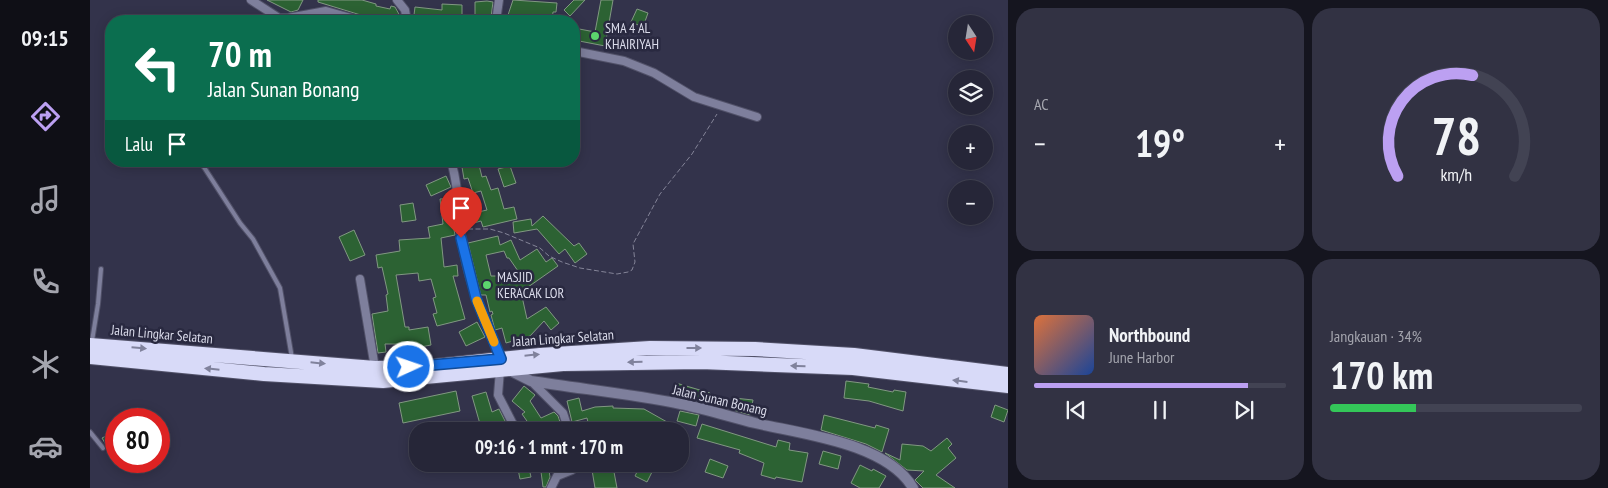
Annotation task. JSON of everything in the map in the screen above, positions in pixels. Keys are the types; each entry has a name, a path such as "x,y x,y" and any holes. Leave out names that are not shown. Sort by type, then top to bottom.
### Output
{"highway":[{"name":"Jalan Lingkar Selatan","path":"90,349 246,372 383,381 650,348 699,348 1008,374"},
{"name":"Jalan Lingkar Selatan","path":"90,349 248,357 375,368 503,366"},
{"path":"246,372 248,357"},
{"name":"Jalan Lingkar Selatan","path":"853,362 1008,386"}],"street":[{"path":"251,0 274,15"},
{"path":"398,0 405,10 406,15"},
{"path":"497,15 499,0"},
{"path":"304,15 326,11 340,15"},
{"path":"580,52 624,62 654,73 694,97 757,117"},
{"path":"453,167 458,188 464,253 476,298 503,366 498,395 512,422"},
{"path":"360,279 375,368"},
{"name":"Jalan Sunan Bonang","path":"503,366 531,382 681,404 820,436 850,446 882,461 902,474 913,488"},
{"path":"531,382 563,413 566,422"},
{"path":"551,488 557,476 567,472"}],"lane":[{"path":"204,167 225,202 253,239 280,288 293,361"},
{"path":"90,349 98,304 100,269"},
{"path":"90,432 103,448"}],"path":[{"path":"461,230 479,228 497,231 540,248 549,256 580,268 618,274 628,272 632,270 635,262 633,244 660,194 692,154 722,107"}],"building":[{"path":"267,0 303,0 298,10 291,12"},
{"path":"318,0 362,0 390,9 391,6 395,7 399,15 361,15 318,2"},
{"path":"513,0 557,3 556,12 553,12 553,15 508,15"},
{"path":"574,0 585,0 571,15 564,10"},
{"path":"601,0 613,0 605,46 580,41 580,29 595,32"},
{"path":"475,2 493,2 491,15 475,15"},
{"path":"442,4 462,5 462,15 414,15 415,7 442,10"},
{"path":"637,9 648,13 643,27 631,22"},
{"path":"462,167 480,167 482,177 486,176 491,190 498,188 504,209 514,207 517,219 483,227 481,221 466,225 465,215 487,210 481,191 473,193 468,178 464,179"},
{"path":"510,167 516,183 504,187 498,169"},
{"path":"446,176 451,187 431,196 426,185"},
{"path":"452,198 454,219 452,219 455,235 441,238 444,267 457,265 458,276 453,276 465,319 437,326 433,314 437,313 433,298 436,297 431,279 419,281 418,273 396,275 405,327 409,327 409,330 428,327 431,345 415,348 415,344 385,344 386,352 378,353 372,314 388,311 386,295 388,294 382,267 378,268 376,255 400,251 399,240 430,238 428,227 443,224 440,199"},
{"path":"413,203 416,220 402,222 400,205"},
{"path":"543,216 574,246 579,243 587,254 575,263 565,249 559,254 537,229 514,233 513,222 531,219 532,226"},
{"path":"354,230 365,255 350,261 339,237"},
{"path":"498,236 500,245 511,240 520,260 537,249 546,262 552,258 558,266 521,292 527,319 546,307 559,323 551,330 544,321 530,336 506,343 502,328 495,330 491,315 493,314 492,311 490,312 486,295 481,295 468,243","holes":["504,251 507,258 509,258 518,271 502,276 491,276 486,255"]},
{"path":"477,322 485,337 466,346 459,332"},
{"path":"846,381 869,384 868,387 893,392 894,390 906,392 903,411 869,401 844,398"},
{"path":"676,383 710,393 708,402 673,395"},
{"path":"524,386 535,395 530,401 541,418 554,412 560,422 528,422 522,414 525,412 512,401"},
{"path":"456,391 460,411 403,423 399,403"},
{"path":"486,392 492,412 499,409 506,422 479,422 472,396"},
{"path":"579,398 582,411 595,407 613,406 613,408 644,409 667,422 588,422 587,418 572,422 567,401"},
{"path":"734,398 753,400 750,415 733,410"},
{"path":"995,405 1008,410 1004,422 991,417"},
{"path":"680,411 699,415 696,426 689,424 689,422 677,421"},
{"path":"824,415 875,428 876,425 889,429 882,452 866,444 821,430"},
{"path":"702,424 776,447 778,440 790,443 789,450 808,453 802,482 776,477 775,479 761,475 764,463 739,453 740,450 697,438"},
{"path":"947,438 952,444 948,448 956,458 936,475 955,488 923,488 915,480 924,471 907,470 885,453 900,460 902,444 923,446 931,451"},
{"path":"823,451 841,456 838,469 819,464"},
{"path":"710,459 728,466 723,478 705,472"},
{"path":"860,465 886,476 879,488 860,488 851,483"},
{"path":"519,472 530,472 531,477 520,479"},
{"path":"541,472 549,472 550,477 546,487 543,487"},
{"path":"592,472 614,472 617,488 595,488"},
{"path":"637,472 652,472 647,482 635,476"}],"slow traffic":[{"path":"477,301 494,342"}],"place":[{"name":"SMA 4 AL KHAIRIYAH","path":"595,36"},
{"name":"MASJID KERACAK LOR","path":"487,285"}],"route":[{"path":"409,367 501,359 476,298 461,238"}]}
